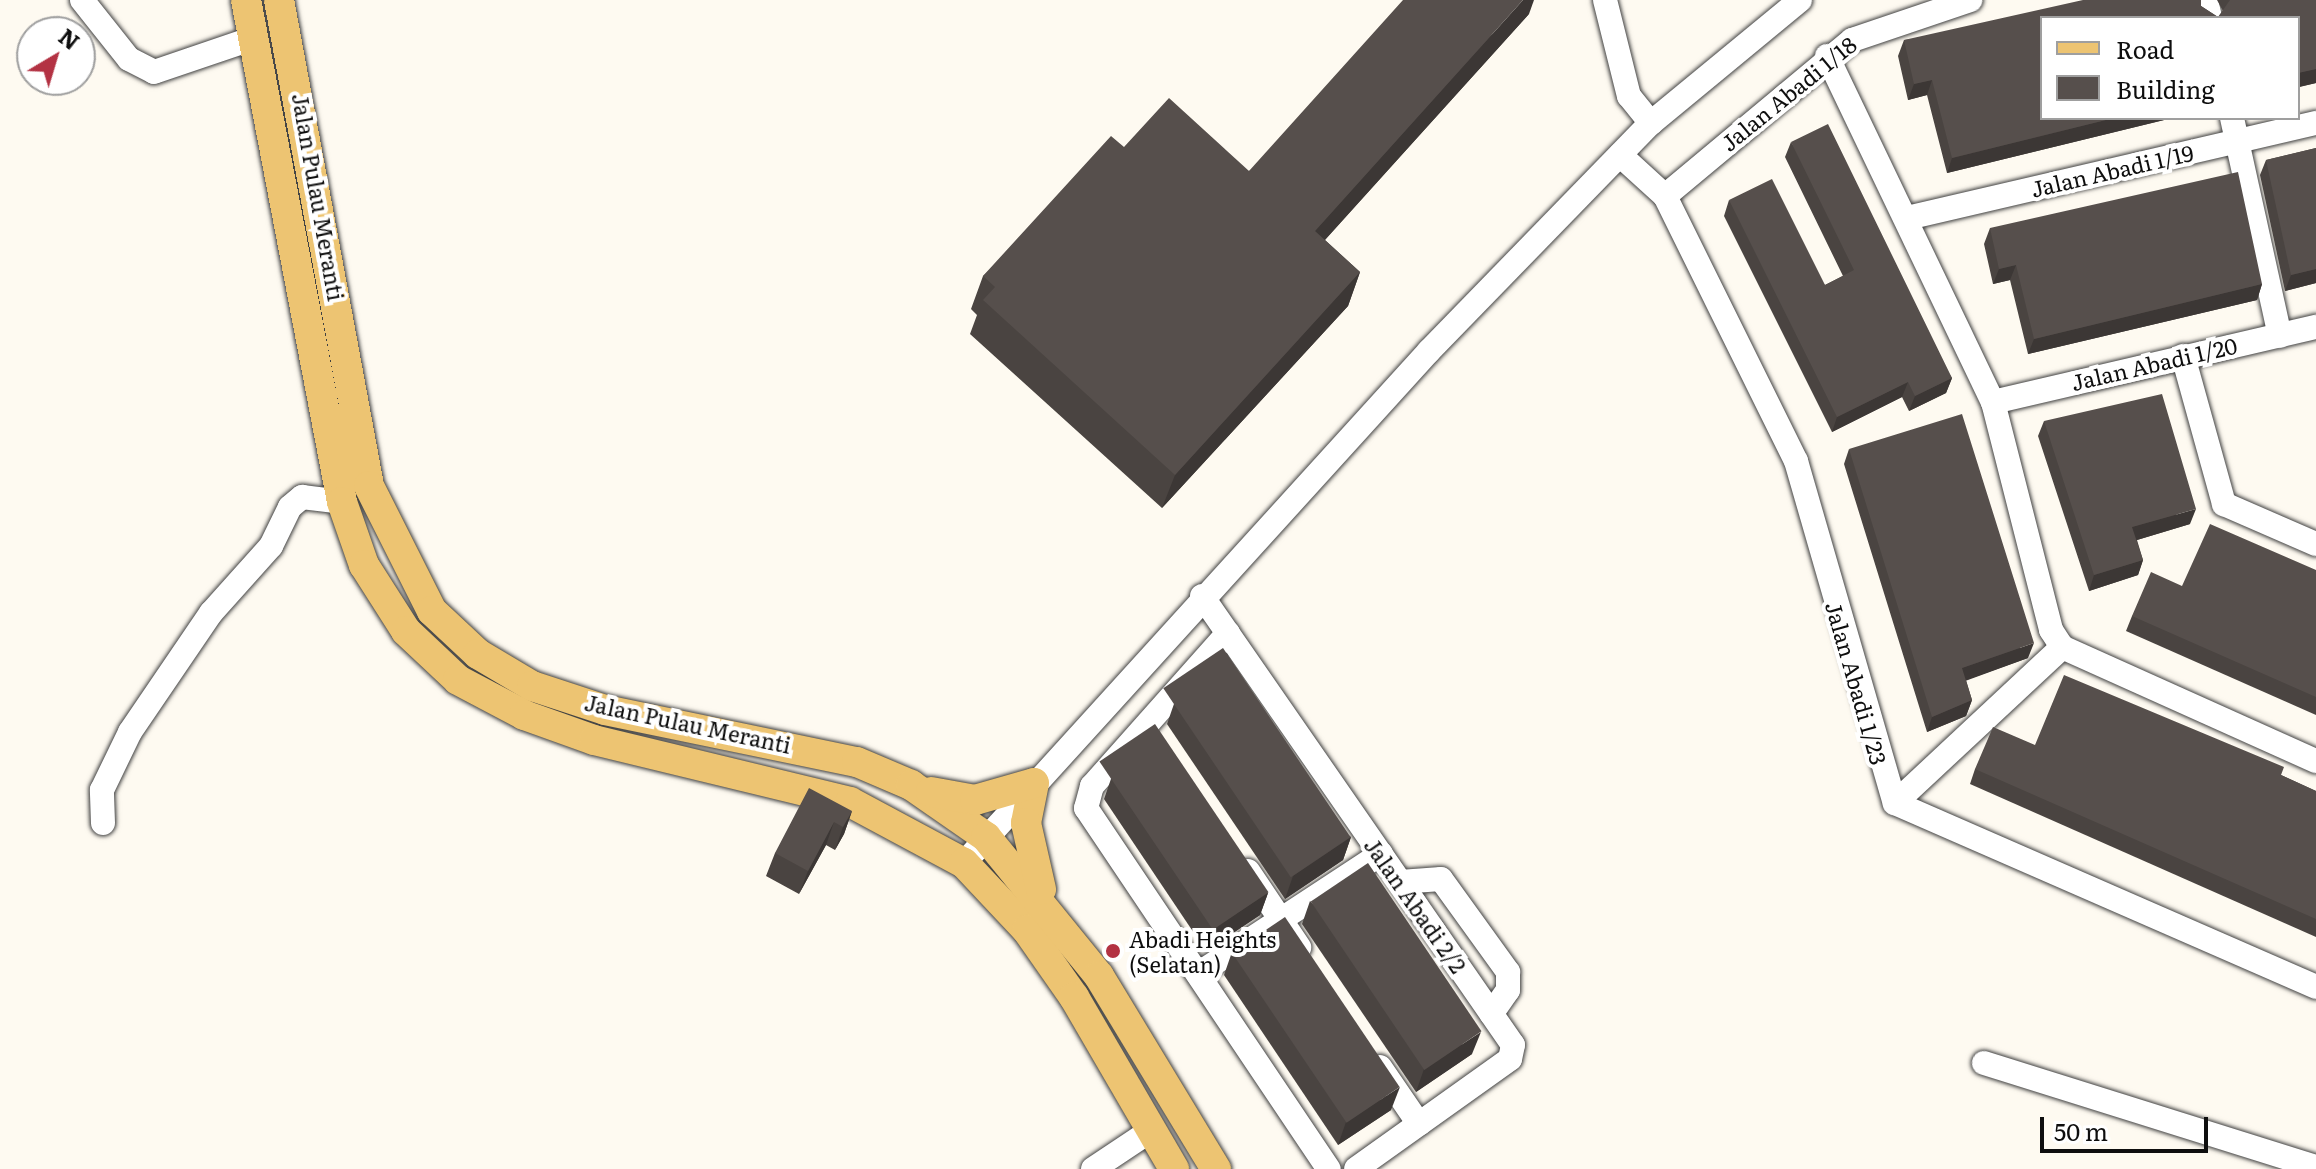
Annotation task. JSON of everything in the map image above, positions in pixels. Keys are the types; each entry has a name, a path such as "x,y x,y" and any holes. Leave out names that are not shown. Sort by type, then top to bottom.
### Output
{"main road":[{"name":"Jalan Pulau Meranti","path":"246,0 342,502 364,565 406,631 458,680 594,740 850,802 964,863 1027,930 1074,997 1174,1169"},
{"name":"Jalan Pulau Meranti","path":"279,0 369,486 432,611 478,654 532,686 605,710 812,748 911,785 986,837 1052,909 1216,1169"},
{"path":"911,785 975,800 1034,783 1029,859 1052,909"}],"street":[{"path":"82,0 129,59 154,72 254,38"},
{"path":"1605,0 1629,96 1651,123"},
{"path":"964,863 1202,596 1620,155 1651,123 1800,0"},
{"name":"Jalan Abadi 1/18","path":"1665,196 1827,56 1870,28 1970,0"},
{"path":"1827,56 1993,402 2051,630 2062,647 2316,761"},
{"name":"Jalan Abadi 1/19","path":"1907,218 2234,130 2316,123"},
{"path":"2234,130 2280,336"},
{"name":"Jalan Abadi 1/23","path":"1620,155 1665,196 1796,461 1895,803"},
{"name":"Jalan Abadi 1/20","path":"1993,402 2316,327"},
{"path":"2183,356 2224,504 2316,544"},
{"path":"103,823 102,790 130,732 211,613 271,546 290,507 302,497 342,502"},
{"name":"Jalan Abadi 2/2","path":"1202,596 1515,1053 1356,1169"},
{"path":"1228,633 1092,786 1086,808 1329,1169"},
{"path":"2062,647 1895,803 2316,987"},
{"path":"1148,723 1166,749"},
{"path":"1237,854 1315,970"},
{"path":"1198,974 1381,854"},
{"path":"1400,882 1441,879 1508,972 1508,990 1491,1014"},
{"path":"1367,1047 1419,1124"},
{"path":"1984,1063 2316,1167"},
{"path":"1093,1169 1150,1131"}],"building":[{"path":"1403,0 1523,0 1315,231 1360,272 1175,475 983,300 995,287 983,276 1111,136 1124,147 1169,98 1249,171"},
{"path":"2083,0 2201,0 2201,6 2216,16 2040,16 2040,120 2106,120 1952,158 1932,80 1914,84 1904,40"},
{"path":"2230,0 2316,0 2316,69 2300,73 2300,16 2219,16"},
{"path":"1828,124 1952,378 1915,396 1908,382 1837,417 1729,200 1772,179 1825,285 1854,270 1791,142"},
{"path":"2316,148 2316,269 2291,275 2266,160"},
{"path":"2238,172 2262,284 2034,339 2016,265 1999,269 1990,228"},
{"path":"2162,394 2196,509 2132,527 2143,560 2094,575 2044,421"},
{"path":"1962,414 2034,643 1962,668 1972,700 1932,717 1849,449"},
{"path":"2210,524 2316,570 2316,697 2132,616 2151,572 2182,586"},
{"path":"1223,648 1350,837 1291,877 1163,688"},
{"path":"2064,675 2284,767 2281,775 2316,791 2316,919 1975,769 1993,727 2035,745"},
{"path":"1155,724 1269,892 1213,930 1099,761"},
{"path":"809,788 852,811 843,827 834,822 808,871 775,853"},
{"path":"1368,863 1482,1031 1424,1070 1311,902"},
{"path":"1285,917 1400,1087 1347,1123 1232,953"}],"place":[{"name":"Abadi Heights (Selatan)","path":"1113,951"}]}
